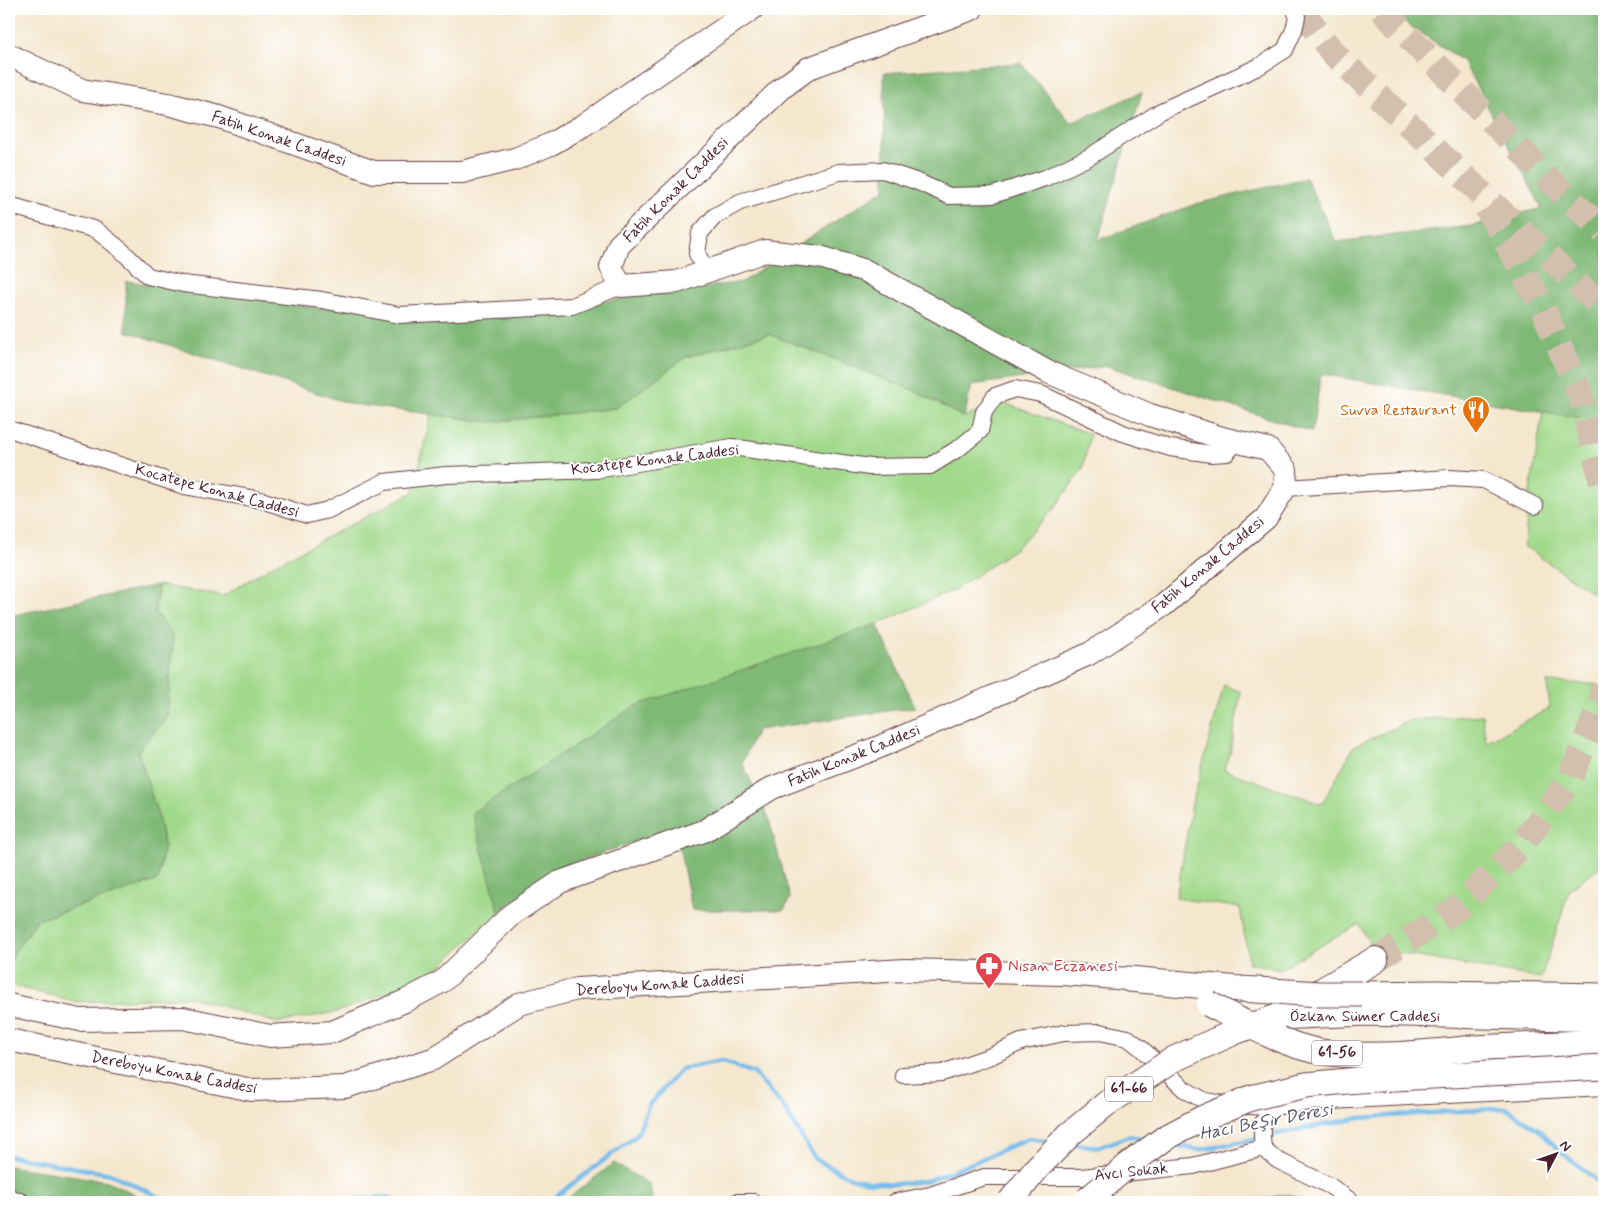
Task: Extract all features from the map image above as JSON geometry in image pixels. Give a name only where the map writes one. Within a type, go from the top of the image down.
[{"type":"highway","points":[[1277,1017],[1375,960]]},
{"type":"main road","name":"Fatih Konak Caddesi","points":[[9,55],[82,90],[168,104],[219,117],[374,172],[462,172],[515,159],[559,139],[584,125],[752,9]]},
{"type":"main road","name":"Fatih Konak Caddesi","points":[[621,286],[611,267],[619,246],[782,88],[809,68],[972,9]]},
{"type":"main road","points":[[621,286],[676,282],[765,251],[820,257],[866,271],[1048,372],[1150,415],[1236,442],[1268,449],[1286,470],[1285,488]]},
{"type":"main road","name":"Fatih Konak Caddesi","points":[[9,1006],[80,1020],[183,1018],[270,1036],[332,1032],[444,982],[512,914],[560,882],[704,831],[772,788],[877,748],[1089,654],[1164,605],[1266,518],[1285,488]]},
{"type":"main road","name":"Dereboyu Konak Caddesi","points":[[9,1040],[252,1090],[345,1087],[433,1058],[519,1004],[578,989],[905,970],[1063,974],[1128,979]]},
{"type":"main road","name":"61-56","points":[[1128,979],[1320,994],[1437,993],[1604,996]]},
{"type":"main road","name":"61-56","points":[[1128,979],[1209,1004],[1247,1024],[1291,1043],[1321,1052],[1403,1054],[1474,1048],[1604,1042]]},
{"type":"main road","name":"Özkan Sümer Caddesi","points":[[1010,1202],[1038,1167],[1070,1134],[1106,1104],[1174,1059],[1237,1031],[1277,1017],[1365,1013],[1604,1019]]},
{"type":"main road","points":[[1086,1201],[1131,1162],[1165,1138],[1203,1118],[1251,1098],[1306,1085],[1358,1080],[1604,1067]]},
{"type":"street","points":[[707,271],[697,254],[700,233],[715,216],[740,202],[839,172],[883,170],[918,182],[948,196],[993,195],[1045,178],[1089,157],[1160,112],[1258,67],[1285,50],[1297,17],[1294,9]]},
{"type":"street","points":[[9,205],[96,230],[121,250],[148,276],[183,284],[322,300],[399,315],[572,306],[621,286]]},
{"type":"street","name":"Kocatepe Konak Caddesi","points":[[9,429],[184,486],[261,500],[306,515],[328,510],[384,482],[446,475],[596,470],[732,447],[870,466],[930,466],[959,448],[980,431],[984,412],[994,396],[1015,389],[1041,394],[1124,433],[1170,448],[1212,454],[1227,453],[1236,442]]},
{"type":"street","points":[[1285,488],[1450,478],[1484,480],[1535,506]]},
{"type":"street","points":[[903,1075],[942,1073],[991,1056],[1021,1042],[1064,1032],[1100,1032],[1128,1038],[1184,1089],[1205,1101],[1230,1105],[1273,1107],[1310,1102],[1604,1087]]},
{"type":"street","points":[[1273,1107],[1261,1127],[1263,1148],[1277,1160],[1330,1186],[1352,1202]]},
{"type":"street","name":"Avcı Sokak","points":[[895,1202],[930,1195],[984,1177],[1081,1177],[1193,1166],[1263,1148]]},
{"type":"street","points":[[9,1197],[22,1202]]},
{"type":"street","points":[[736,1202],[754,1202]]},
{"type":"green space","points":[[1385,9],[1604,9],[1604,422],[1321,374],[1312,432],[1107,366],[972,385],[964,417],[913,390],[769,334],[686,357],[616,408],[492,422],[351,404],[126,331],[126,281],[318,308],[572,306],[742,282],[885,189],[884,73],[1021,63],[1071,123],[1142,92],[1098,240],[1196,204],[1306,178],[1336,242],[1471,226],[1542,208],[1463,61]]},
{"type":"green space","points":[[769,334],[913,390],[963,417],[1007,404],[1090,434],[1083,468],[1054,509],[1016,548],[956,589],[849,637],[499,912],[429,977],[337,1012],[277,1023],[191,997],[78,1002],[9,985],[9,960],[37,920],[158,880],[164,845],[158,816],[138,751],[167,717],[173,637],[155,612],[158,585],[223,596],[270,567],[413,492],[431,414],[492,422],[616,408],[686,357]]},
{"type":"green space","points":[[1543,411],[1604,422],[1604,601],[1524,546],[1530,491]]},
{"type":"green space","points":[[158,585],[155,612],[173,637],[167,717],[138,751],[158,816],[164,845],[158,880],[37,920],[9,960],[9,616]]},
{"type":"green space","points":[[877,624],[915,707],[757,730],[742,763],[768,816],[790,898],[784,910],[692,910],[675,827],[558,869],[499,912],[472,813],[635,706]]},
{"type":"green space","points":[[1547,682],[1593,684],[1604,689],[1604,864],[1570,888],[1541,978],[1373,949],[1359,924],[1280,969],[1249,963],[1240,908],[1176,898],[1192,804],[1224,685],[1241,692],[1230,754],[1224,770],[1322,804],[1354,746],[1411,720],[1482,715],[1486,742],[1550,708]]},
{"type":"green space","points":[[614,1163],[649,1184],[653,1202],[563,1202]]},
{"type":"green space","points":[[9,1166],[108,1181],[150,1202],[9,1202]]},
{"type":"green space","points":[[1289,1194],[1305,1202],[1244,1202]]},
{"type":"waterway","name":"Hacı Beşir Deresi","points":[[549,1202],[637,1135],[649,1105],[681,1069],[721,1061],[754,1073],[784,1108],[815,1159],[851,1178],[869,1182],[896,1184],[926,1181],[1029,1138],[1051,1141]]},
{"type":"waterway","name":"Hacı Beşir Deresi","points":[[1266,1136],[1360,1118],[1505,1108],[1538,1129],[1560,1151],[1604,1186]]},
{"type":"waterway","name":"Hacı Beşir Deresi","points":[[1074,1144],[1099,1147],[1130,1136],[1149,1140]]},
{"type":"waterway","name":"Hacı Beşir Deresi","points":[[1173,1145],[1199,1150],[1259,1138]]},
{"type":"waterway","name":"Hacı Beşir Deresi","points":[[9,1156],[111,1174],[170,1202]]},
{"type":"waterway","name":"Hacı Beşir Deresi","points":[[321,1202],[388,1197],[399,1202]]},
{"type":"tunnel","points":[[1301,9],[1332,52],[1604,309]]},
{"type":"tunnel","points":[[1381,9],[1569,199],[1604,231]]},
{"type":"tunnel","points":[[1487,208],[1540,302],[1580,394],[1604,489]]},
{"type":"tunnel","points":[[1375,960],[1454,911],[1519,848],[1569,781],[1602,701],[1604,684]]},
{"type":"place","name":"Suvva Restaurant","points":[[1476,434]]},
{"type":"place","name":"Nisan Eczanesi","points":[[989,990]]}]
